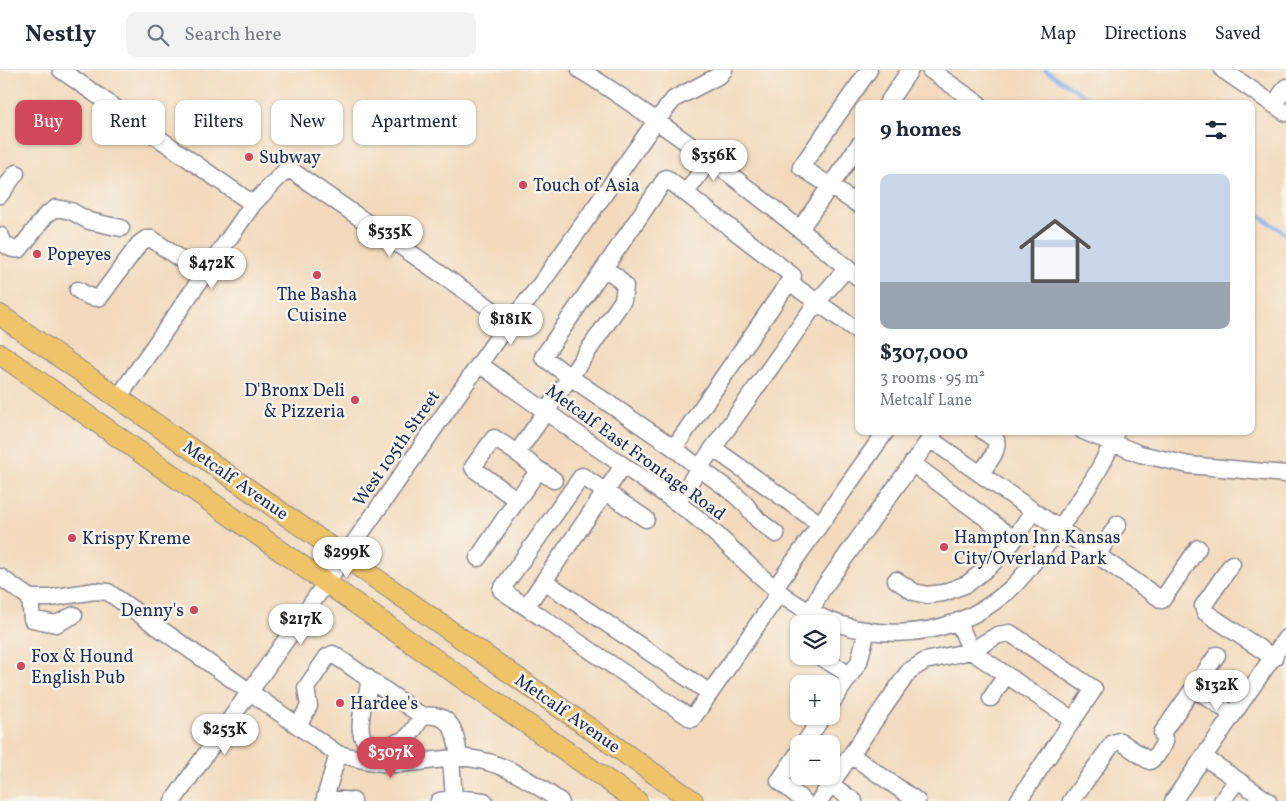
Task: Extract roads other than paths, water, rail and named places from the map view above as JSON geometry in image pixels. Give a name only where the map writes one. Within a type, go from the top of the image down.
[{"type":"main road","name":"Metcalf Avenue","points":[[0,315],[693,801]]},
{"type":"main road","name":"Metcalf Avenue","points":[[0,354],[637,801]]},
{"type":"street","points":[[61,70],[253,204]]},
{"type":"street","points":[[580,70],[710,159],[853,273],[817,302],[699,468],[677,503]]},
{"type":"street","name":"West 105th Street","points":[[174,801],[325,582],[479,364],[540,285],[656,121],[674,99],[720,75],[724,70]]},
{"type":"street","points":[[855,203],[800,167],[869,70]]},
{"type":"street","points":[[890,100],[910,70]]},
{"type":"street","points":[[930,70],[973,100]]},
{"type":"street","points":[[1223,70],[1280,109],[1286,87]]},
{"type":"street","points":[[800,229],[855,151]]},
{"type":"street","points":[[686,193],[710,159]]},
{"type":"street","points":[[118,398],[253,204],[288,168],[510,322]]},
{"type":"street","points":[[0,195],[16,173]]},
{"type":"street","points":[[674,448],[793,276],[666,178],[543,357],[674,448],[732,492],[758,520],[776,534]]},
{"type":"street","points":[[1,236],[5,244],[15,250],[20,249],[46,214],[56,208],[71,211],[88,222],[121,228]]},
{"type":"street","points":[[78,290],[92,298],[100,297],[139,244],[146,239],[152,239],[180,258]]},
{"type":"street","points":[[516,453],[623,300],[625,286],[617,277],[604,268]]},
{"type":"street","points":[[788,282],[855,329]]},
{"type":"street","name":"Metcalf East Frontage Road","points":[[479,364],[704,522],[758,575],[777,590],[810,612],[834,623],[867,630],[909,633],[936,628],[958,621],[986,607],[1008,590],[1026,572],[1090,484],[1114,438]]},
{"type":"street","points":[[646,519],[582,476],[501,590],[692,719],[820,524],[883,435]]},
{"type":"street","points":[[810,612],[821,591],[932,435],[980,474],[1162,600],[1198,548]]},
{"type":"street","points":[[980,474],[996,450],[996,440],[989,435]]},
{"type":"street","points":[[1101,435],[1114,438],[1140,454],[1189,465],[1286,474]]},
{"type":"street","points":[[517,500],[474,470],[473,467],[494,438],[554,480]]},
{"type":"street","points":[[713,448],[820,524]]},
{"type":"street","points":[[912,463],[1014,539]]},
{"type":"street","points":[[526,607],[623,466]]},
{"type":"street","points":[[478,558],[517,500],[540,470]]},
{"type":"street","points":[[896,580],[914,592],[927,595],[943,593],[968,584],[991,565],[1014,539],[1033,511]]},
{"type":"street","points":[[1097,555],[1118,524]]},
{"type":"street","points":[[1232,564],[1203,606],[1205,612],[1274,658]]},
{"type":"street","points":[[0,577],[30,598],[50,598],[95,591],[108,592],[338,754],[385,764],[468,758],[494,764],[514,772],[560,801]]},
{"type":"street","points":[[544,581],[710,693]]},
{"type":"street","points":[[30,598],[32,619],[56,624],[74,615]]},
{"type":"street","points":[[958,621],[971,651],[1073,720]]},
{"type":"street","points":[[840,690],[859,662],[867,630]]},
{"type":"street","points":[[840,770],[909,671],[924,661],[971,651],[998,635],[1010,633],[1094,689],[1018,801]]},
{"type":"street","points":[[1174,801],[1286,638]]},
{"type":"street","points":[[298,726],[309,706],[306,688],[327,657],[334,654],[422,716],[435,715],[451,726],[456,733],[455,759],[447,800],[484,801]]},
{"type":"street","points":[[1071,801],[1113,742],[1120,742],[1150,761],[1153,759],[1165,742],[1162,733],[1217,655]]},
{"type":"street","points":[[834,665],[850,675]]},
{"type":"street","points":[[990,698],[1006,675]]},
{"type":"street","points":[[367,677],[369,685],[360,730],[368,744],[377,747],[406,739],[422,716]]},
{"type":"street","points":[[1194,688],[1233,715]]},
{"type":"street","points":[[338,754],[325,800],[353,801]]},
{"type":"street","points":[[851,754],[898,794],[917,801]]},
{"type":"street","points":[[1204,757],[1268,801]]},
{"type":"street","points":[[790,766],[779,782],[804,801]]},
{"type":"street","points":[[1222,801],[1237,780]]},
{"type":"street","points":[[819,801],[829,785]]},
{"type":"street","points":[[831,785],[854,801]]},
{"type":"waterway","points":[[1045,70],[1091,100]]},
{"type":"waterway","points":[[1255,213],[1286,234]]},
{"type":"place","name":"Subway","points":[[249,157]]},
{"type":"place","name":"Touch of Asia","points":[[523,185]]},
{"type":"place","name":"Popeyes","points":[[37,254]]},
{"type":"place","name":"The Basha Cuisine","points":[[317,275]]},
{"type":"place","name":"D'Bronx Deli & Pizzeria","points":[[355,400]]},
{"type":"place","name":"Krispy Kreme","points":[[72,538]]},
{"type":"place","name":"Hampton Inn Kansas City/Overland Park","points":[[944,547]]},
{"type":"place","name":"Denny's","points":[[194,610]]},
{"type":"place","name":"Fox & Hound English Pub","points":[[21,666]]},
{"type":"place","name":"Hardee's","points":[[340,703]]}]
